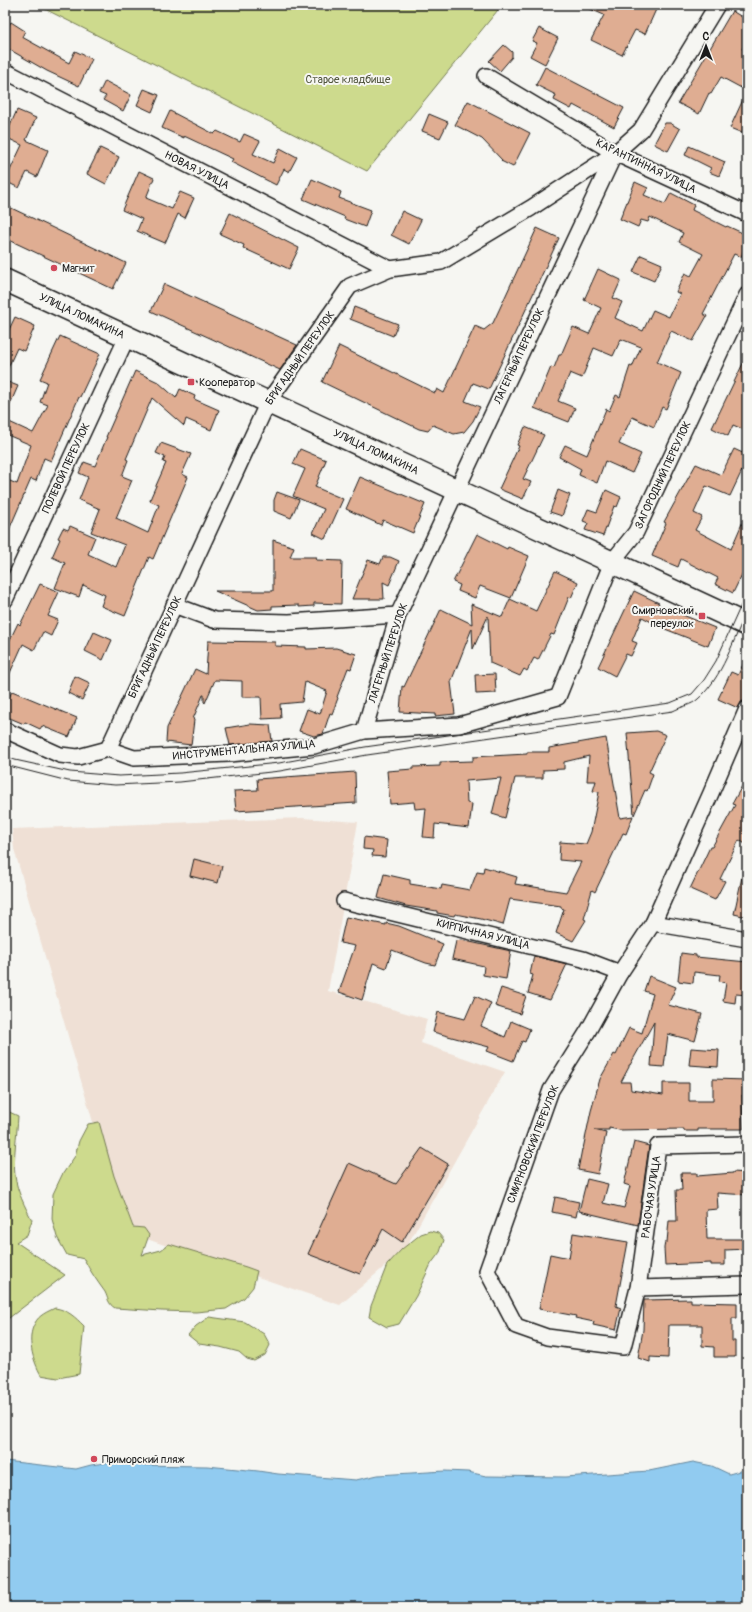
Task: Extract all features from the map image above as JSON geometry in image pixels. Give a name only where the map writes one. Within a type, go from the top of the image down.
[{"type":"main road","name":"УЛИЦА ЛОМАКИНА","points":[[6,284],[127,337],[747,625]]},
{"type":"street","name":"ЛАГЕРНЫЙ ПЕРЕУЛОК","points":[[364,731],[398,615],[615,153],[641,130],[716,5]]},
{"type":"street","name":"НОВАЯ УЛИЦА","points":[[5,71],[390,269]]},
{"type":"street","name":"КАРАНТИННАЯ УЛИЦА","points":[[486,76],[615,153],[747,214]]},
{"type":"street","name":"БРИГАДНЫЙ ПЕРЕУЛОК","points":[[108,749],[268,402],[350,286],[390,269],[441,262],[531,208],[615,153]]},
{"type":"street","name":"ЗАГОРОДНИЙ ПЕРЕУЛОК","points":[[558,697],[612,562],[636,532],[747,295]]},
{"type":"street","name":"ПОЛЕВОЙ ПЕРЕУЛОК","points":[[5,600],[127,337]]},
{"type":"street","points":[[174,605],[214,620],[289,622],[398,615]]},
{"type":"street","name":"ИНСТРУМЕНТАЛЬНАЯ УЛИЦА","points":[[108,749],[134,758],[229,754],[314,746],[364,731],[459,726],[558,697]]},
{"type":"street","name":"СМИРНОВСКИЙ ПЕРЕУЛОК","points":[[638,1288],[623,1347],[547,1337],[516,1326],[487,1271],[551,1090],[588,1031],[620,974],[653,923],[747,710]]},
{"type":"street","points":[[5,730],[60,754],[78,757],[108,749]]},
{"type":"street","name":"КИРПИЧНАЯ УЛИЦА","points":[[344,901],[583,959],[620,974]]},
{"type":"street","points":[[653,923],[747,938]]},
{"type":"street","name":"РАБОЧАЯ УЛИЦА","points":[[638,1288],[658,1146],[747,1144]]},
{"type":"street","points":[[638,1288],[747,1285]]},
{"type":"shaded area","points":[[302,818],[358,822],[328,991],[427,1019],[421,1043],[505,1072],[405,1249],[340,1305],[138,1236],[110,1181],[14,849],[12,829]]},
{"type":"green space","name":"Старое кладбище","points":[[37,5],[502,5],[367,171]]},
{"type":"green space","points":[[5,1110],[18,1116],[15,1176],[19,1193],[32,1220],[27,1235],[16,1242],[65,1275],[5,1321]]},
{"type":"green space","points":[[99,1122],[114,1176],[133,1227],[144,1228],[149,1235],[142,1255],[161,1250],[169,1244],[257,1271],[253,1287],[244,1298],[226,1309],[196,1312],[115,1308],[110,1303],[105,1292],[84,1259],[67,1255],[57,1237],[52,1219],[53,1194],[62,1175],[75,1156],[79,1141],[88,1124]]},
{"type":"green space","points":[[430,1231],[438,1233],[444,1240],[440,1252],[431,1264],[416,1296],[399,1324],[387,1327],[369,1317],[371,1306],[387,1265],[402,1249],[421,1234]]},
{"type":"green space","points":[[55,1308],[68,1312],[84,1326],[79,1374],[58,1378],[41,1375],[35,1363],[31,1342],[32,1329],[39,1318]]},
{"type":"green space","points":[[209,1317],[245,1322],[264,1334],[270,1345],[265,1355],[254,1361],[247,1359],[239,1352],[199,1344],[188,1335],[196,1326]]},
{"type":"water","points":[[5,1461],[76,1469],[112,1462],[131,1465],[207,1466],[278,1474],[356,1480],[378,1475],[445,1471],[468,1472],[486,1476],[565,1477],[649,1471],[693,1462],[712,1466],[729,1474],[747,1469],[747,1607],[5,1607]]},
{"type":"building","points":[[581,5],[658,5],[645,34],[635,30],[622,55],[591,40],[604,15]]},
{"type":"building","points":[[732,11],[747,20],[747,41],[742,49],[747,52],[747,91],[721,77],[711,94],[709,93],[699,114],[678,103]]},
{"type":"building","points":[[11,22],[25,31],[22,37],[69,63],[75,51],[92,59],[79,86],[47,71],[5,47],[5,31]]},
{"type":"building","points":[[539,28],[558,38],[545,64],[530,56],[537,43],[532,41]]},
{"type":"building","points":[[504,45],[512,52],[512,57],[500,71],[489,61]]},
{"type":"building","points":[[545,67],[624,108],[614,127],[573,105],[571,109],[554,100],[556,95],[536,85]]},
{"type":"building","points":[[105,81],[131,95],[123,111],[103,100],[106,96],[99,93]]},
{"type":"building","points":[[144,89],[159,95],[152,112],[137,105]]},
{"type":"building","points":[[747,91],[747,135],[730,128]]},
{"type":"building","points":[[468,101],[530,133],[513,167],[501,161],[502,160],[482,139],[455,125]]},
{"type":"building","points":[[17,110],[36,118],[26,140],[48,150],[37,177],[27,172],[19,188],[5,181],[22,145],[5,137]]},
{"type":"building","points":[[170,111],[214,134],[217,131],[240,142],[244,134],[260,141],[253,154],[273,163],[280,148],[297,157],[289,172],[284,169],[276,185],[231,162],[233,159],[184,136],[184,138],[162,128]]},
{"type":"building","points":[[429,114],[448,122],[440,138],[422,131]]},
{"type":"building","points":[[665,123],[670,123],[680,129],[668,151],[654,144]]},
{"type":"building","points":[[689,146],[725,162],[719,176],[709,172],[711,168],[685,155]]},
{"type":"building","points":[[100,148],[119,157],[106,184],[87,174]]},
{"type":"building","points":[[139,171],[154,178],[146,198],[172,209],[180,192],[194,198],[185,218],[178,214],[165,243],[137,231],[142,219],[122,210]]},
{"type":"building","points":[[312,179],[341,192],[339,198],[371,210],[365,227],[344,219],[345,217],[303,199]]},
{"type":"building","points":[[635,182],[648,188],[644,195],[665,204],[671,193],[694,205],[692,210],[726,227],[727,226],[747,235],[747,242],[741,257],[734,254],[703,314],[707,316],[693,341],[671,331],[657,362],[681,373],[666,409],[662,407],[654,427],[632,417],[619,444],[641,454],[632,473],[605,461],[597,483],[579,475],[581,469],[559,457],[565,445],[587,455],[606,409],[609,411],[616,395],[620,397],[630,366],[632,367],[641,347],[621,339],[613,356],[594,348],[582,378],[570,373],[558,401],[575,408],[569,422],[534,408],[551,367],[554,368],[573,327],[589,334],[601,308],[584,300],[598,269],[621,280],[613,298],[622,302],[615,318],[643,331],[653,310],[669,317],[680,294],[676,292],[685,273],[691,276],[703,254],[679,242],[683,233],[650,217],[648,222],[641,220],[638,227],[620,219]]},
{"type":"building","points":[[5,205],[126,263],[113,289],[5,238]]},
{"type":"building","points":[[402,211],[421,220],[409,244],[391,235]]},
{"type":"building","points":[[230,213],[299,248],[289,269],[243,248],[244,245],[220,234]]},
{"type":"building","points":[[537,228],[559,238],[489,389],[473,383],[465,401],[480,407],[473,421],[464,432],[454,434],[433,425],[428,431],[419,429],[322,382],[339,346],[435,393],[437,389],[444,393],[475,326],[484,330],[493,323]]},
{"type":"building","points":[[641,255],[662,264],[654,281],[633,272]]},
{"type":"building","points":[[164,284],[297,345],[280,370],[151,311]]},
{"type":"building","points":[[354,307],[398,324],[393,336],[350,319]]},
{"type":"building","points":[[15,317],[35,326],[24,351],[17,348],[5,374],[5,338]]},
{"type":"building","points":[[60,336],[100,354],[51,461],[44,458],[36,481],[31,479],[5,539],[5,479],[17,484],[31,445],[5,434],[5,420],[33,433],[48,405],[40,402],[47,382],[40,379]]},
{"type":"building","points":[[747,355],[747,431],[733,425],[728,436],[712,428]]},
{"type":"building","points":[[135,371],[158,382],[176,398],[180,389],[195,396],[194,399],[219,410],[211,430],[186,419],[184,426],[152,398],[126,459],[128,460],[122,476],[132,480],[116,518],[148,533],[159,505],[150,501],[151,497],[166,463],[163,462],[165,457],[156,453],[161,443],[191,454],[182,474],[188,477],[153,559],[149,557],[125,616],[101,606],[105,595],[83,585],[79,597],[55,588],[65,563],[52,557],[63,528],[68,530],[70,526],[95,537],[88,554],[116,567],[125,545],[91,532],[100,509],[79,500],[88,477],[79,473],[84,462],[95,466]]},
{"type":"building","points":[[5,381],[18,386],[5,416]]},
{"type":"building","points":[[525,427],[544,435],[523,479],[531,482],[523,499],[499,489],[519,446],[517,445]]},
{"type":"building","points":[[300,449],[326,460],[315,487],[343,499],[325,539],[313,533],[324,509],[293,496],[305,469],[293,464]]},
{"type":"building","points":[[734,449],[747,455],[747,460],[730,496],[706,486],[694,513],[702,517],[695,530],[731,549],[747,512],[747,564],[733,593],[715,584],[718,578],[681,559],[678,567],[652,556],[666,523],[664,522],[696,464],[721,475]]},
{"type":"building","points":[[360,477],[425,504],[413,533],[383,520],[381,525],[346,509]]},
{"type":"building","points":[[558,490],[570,495],[562,516],[550,512]]},
{"type":"building","points":[[606,490],[621,497],[617,507],[614,506],[603,536],[585,530],[588,523],[583,521],[588,509],[597,512]]},
{"type":"building","points":[[277,492],[299,500],[291,518],[274,511],[274,500]]},
{"type":"building","points":[[477,534],[507,549],[508,547],[529,556],[511,598],[480,586],[475,598],[458,591],[460,585],[453,582]]},
{"type":"building","points":[[273,540],[294,547],[290,557],[317,557],[316,560],[342,561],[341,604],[314,603],[314,606],[299,607],[299,605],[272,606],[272,609],[258,610],[215,591],[273,591]]},
{"type":"building","points":[[383,557],[390,557],[399,561],[389,585],[383,582],[384,599],[352,599],[368,560],[380,564]]},
{"type":"building","points":[[555,571],[578,582],[571,598],[569,597],[554,635],[551,634],[538,660],[534,658],[527,671],[524,669],[520,676],[490,663],[488,616],[473,649],[472,628],[451,682],[455,714],[435,716],[435,714],[400,712],[402,686],[404,687],[441,609],[472,624],[471,604],[502,617],[510,599],[536,611]]},
{"type":"building","points":[[40,584],[59,592],[48,616],[58,620],[51,636],[43,632],[34,650],[23,644],[5,684],[5,650],[18,623],[20,625]]},
{"type":"building","points":[[634,591],[659,603],[658,605],[715,628],[708,646],[665,629],[642,617],[632,641],[637,643],[631,656],[626,654],[615,676],[598,667]]},
{"type":"building","points":[[94,632],[112,640],[103,660],[85,651]]},
{"type":"building","points":[[208,641],[275,642],[275,646],[306,647],[306,649],[336,648],[356,654],[351,669],[348,668],[332,714],[330,713],[323,734],[314,736],[299,731],[307,709],[320,714],[327,691],[305,682],[302,702],[280,704],[281,718],[262,719],[261,697],[242,697],[242,681],[215,680],[205,703],[203,695],[193,719],[191,745],[166,742],[167,728],[195,669],[206,674]]},
{"type":"building","points":[[747,656],[747,699],[741,702],[738,708],[718,699],[731,672],[738,675]]},
{"type":"building","points":[[495,674],[496,693],[476,694],[475,675]]},
{"type":"building","points":[[75,676],[90,683],[82,700],[68,693]]},
{"type":"building","points":[[12,691],[77,718],[69,737],[42,726],[40,729],[25,722],[24,724],[5,716],[5,707]]},
{"type":"building","points":[[250,724],[270,725],[272,741],[230,745],[226,728]]},
{"type":"building","points":[[656,731],[666,735],[649,772],[653,774],[647,791],[645,790],[634,815],[627,733]]},
{"type":"building","points":[[606,738],[620,818],[633,816],[626,834],[623,833],[595,892],[592,890],[584,919],[586,920],[573,941],[556,933],[564,909],[561,908],[561,906],[510,899],[503,925],[455,914],[454,916],[437,913],[437,911],[406,906],[378,898],[384,874],[410,880],[410,884],[441,889],[442,885],[470,890],[477,872],[483,873],[484,867],[517,877],[515,884],[566,892],[581,862],[559,860],[560,842],[586,844],[591,832],[599,792],[593,791],[596,781],[587,781],[589,756],[564,762],[564,769],[543,770],[543,778],[515,778],[505,818],[492,814],[501,778],[466,781],[467,803],[472,804],[469,828],[435,824],[434,838],[423,837],[426,808],[415,809],[414,802],[390,804],[387,771],[413,769],[413,767],[440,766],[440,762],[473,761],[473,757],[527,754],[527,752],[549,752],[549,748]]},
{"type":"building","points":[[355,772],[356,803],[236,811],[234,791],[258,790],[257,779]]},
{"type":"building","points":[[747,777],[747,845],[739,840],[720,879],[725,881],[715,900],[690,889],[710,847],[712,847],[735,805],[732,804]]},
{"type":"building","points":[[364,837],[387,840],[385,857],[372,856],[373,850],[363,849]]},
{"type":"building","points":[[194,859],[222,866],[218,883],[190,876]]},
{"type":"building","points":[[742,877],[747,877],[747,917],[734,914]]},
{"type":"building","points":[[346,917],[399,926],[443,944],[435,965],[392,950],[386,968],[373,963],[362,1000],[339,992],[355,946],[340,943]]},
{"type":"building","points":[[461,940],[511,951],[506,979],[483,975],[484,966],[452,959],[456,941]]},
{"type":"building","points":[[681,953],[696,955],[696,957],[747,962],[747,995],[736,994],[735,1003],[723,1001],[726,983],[719,981],[720,975],[694,972],[693,983],[678,981]]},
{"type":"building","points":[[534,956],[567,964],[550,1000],[528,993],[533,975],[530,974]]},
{"type":"building","points":[[649,976],[676,987],[668,1005],[702,1014],[695,1041],[668,1034],[664,1067],[651,1066],[654,1022],[621,1082],[630,1082],[631,1090],[663,1095],[663,1083],[689,1083],[689,1101],[713,1101],[713,1079],[747,1080],[747,1095],[742,1095],[743,1129],[698,1129],[698,1131],[684,1131],[684,1129],[619,1130],[609,1128],[609,1130],[594,1130],[606,1133],[598,1174],[578,1170],[591,1111],[600,1079],[614,1054],[616,1055],[629,1028],[642,1033],[653,994],[644,991]]},
{"type":"building","points":[[501,988],[526,996],[520,1014],[495,1006]]},
{"type":"building","points":[[475,996],[491,1003],[481,1026],[505,1037],[511,1021],[530,1029],[525,1042],[522,1041],[513,1061],[487,1051],[489,1047],[433,1032],[438,1012],[465,1019]]},
{"type":"building","points":[[691,1048],[719,1050],[718,1067],[689,1065]]},
{"type":"building","points":[[634,1142],[649,1146],[638,1225],[579,1211],[587,1179],[608,1184],[603,1203],[624,1208],[630,1186],[624,1184]]},
{"type":"building","points":[[422,1148],[448,1164],[402,1242],[383,1229],[360,1274],[308,1254],[349,1163],[396,1184]]},
{"type":"building","points":[[733,1172],[747,1173],[747,1195],[717,1193],[718,1209],[706,1210],[707,1239],[747,1239],[747,1249],[725,1250],[725,1265],[711,1265],[711,1263],[665,1265],[664,1248],[665,1242],[667,1242],[669,1221],[677,1221],[676,1190],[682,1190],[681,1173],[697,1173],[697,1176]]},
{"type":"building","points":[[555,1197],[579,1202],[576,1217],[552,1212]]},
{"type":"building","points":[[573,1233],[628,1242],[616,1306],[621,1308],[616,1330],[593,1325],[594,1322],[575,1318],[576,1316],[539,1309],[550,1254],[569,1258]]},
{"type":"building","points":[[691,1299],[691,1302],[737,1303],[737,1318],[732,1318],[732,1341],[735,1341],[735,1357],[714,1357],[714,1347],[702,1346],[702,1325],[669,1325],[668,1358],[650,1357],[650,1362],[638,1358],[643,1330],[644,1300]]},
{"type":"tram line","points":[[5,756],[15,760],[70,772],[119,776],[180,773],[279,763],[365,747],[670,703],[692,694],[704,680],[716,661],[747,592]]},
{"type":"tram line","points":[[5,765],[68,781],[115,785],[180,782],[280,771],[367,755],[673,711],[695,701],[707,690],[727,658],[747,611]]},
{"type":"place","name":"Магнит","points":[[54,268]]},
{"type":"place","name":"Кооператор","points":[[191,382]]},
{"type":"place","name":"Смирновский переулок","points":[[702,616]]},
{"type":"place","name":"Приморский пляж","points":[[94,1459]]}]
